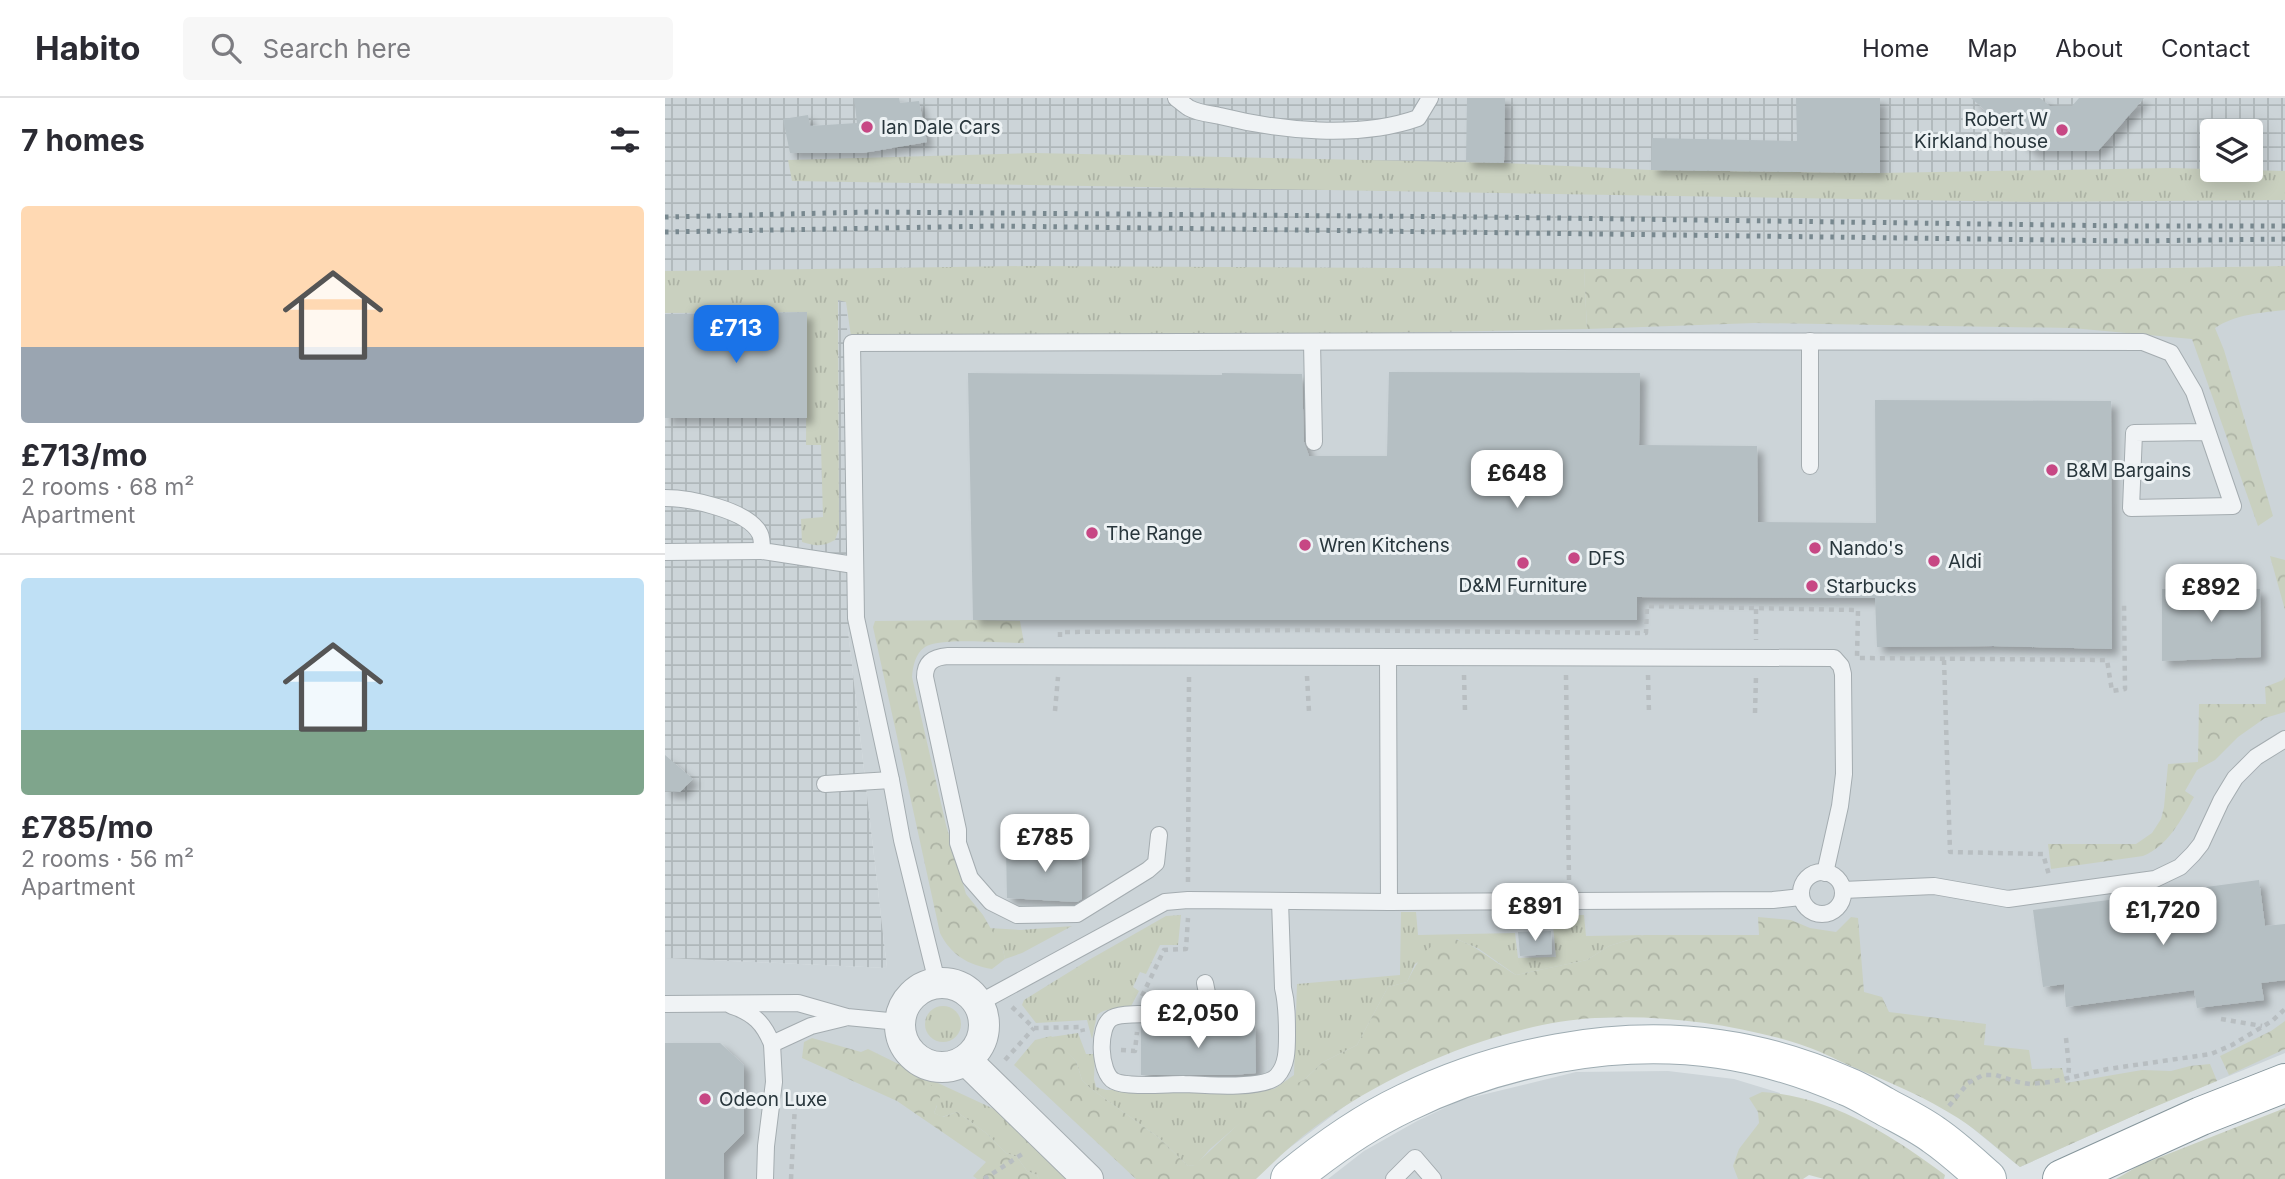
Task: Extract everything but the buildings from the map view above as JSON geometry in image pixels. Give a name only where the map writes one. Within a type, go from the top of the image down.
[{"type":"main road","points":[[1290,1179],[1346,1136],[1404,1103],[1465,1078],[1549,1055],[1655,1044],[1720,1049],[1773,1061],[1849,1087],[1934,1134],[1987,1179]]},
{"type":"main road","points":[[2062,1179],[2201,1116],[2285,1083]]},
{"type":"street","points":[[937,982],[956,985],[989,998],[984,1015],[982,1041],[975,1052],[953,1066],[940,1068],[926,1065],[906,1048],[899,1022],[903,1007],[911,995],[937,982]]},
{"type":"street","points":[[966,1060],[1088,1179]]},
{"type":"lane","points":[[1176,98],[1190,109],[1258,126],[1288,130],[1359,129],[1402,124],[1418,118],[1430,98]]},
{"type":"lane","points":[[1312,341],[1314,442]]},
{"type":"lane","points":[[1810,466],[1811,341]]},
{"type":"lane","points":[[937,982],[902,840],[856,618],[852,343],[2143,342],[2171,353],[2194,392],[2233,506],[2131,508],[2134,433],[2207,432]]},
{"type":"lane","points":[[665,498],[702,502],[747,520],[760,534],[762,551]]},
{"type":"lane","points":[[665,552],[762,551],[854,565]]},
{"type":"lane","points":[[1159,835],[1156,863],[1077,914],[1017,915],[991,902],[970,878],[958,843],[958,831],[925,668],[939,657],[948,656],[1834,658],[1841,666],[1843,674],[1844,774],[1840,806],[1825,873]]},
{"type":"lane","points":[[1388,658],[1389,902]]},
{"type":"lane","points":[[1843,890],[1934,886],[2008,899],[2155,880],[2180,867],[2201,844],[2235,778],[2256,757],[2285,739]]},
{"type":"lane","points":[[825,785],[891,780]]},
{"type":"lane","points":[[1820,872],[1825,873],[1837,879],[1843,890],[1840,904],[1829,914],[1822,915],[1808,910],[1801,897],[1802,886],[1809,877],[1820,872]]},
{"type":"lane","points":[[989,998],[1165,902],[1188,908],[1280,901],[1773,900],[1801,897]]},
{"type":"lane","points":[[1205,983],[1210,1008],[1207,1014],[1123,1015],[1107,1021],[1103,1027],[1103,1065],[1109,1077],[1116,1082],[1128,1083],[1200,1084],[1263,1083],[1275,1078],[1284,1066],[1287,1050],[1280,901]]},
{"type":"lane","points":[[665,1004],[798,1003],[847,1017],[899,1022]]},
{"type":"lane","points":[[727,1004],[744,1010],[764,1026],[772,1044],[773,1082],[765,1179]]},
{"type":"lane","points":[[772,1044],[811,1026],[847,1017]]},
{"type":"lane","points":[[1394,1179],[1415,1158],[1433,1179]]},
{"type":"path","points":[[1566,632],[1569,900]]},
{"type":"path","points":[[1188,657],[1188,908]]},
{"type":"path","points":[[1944,660],[1950,852],[2043,854],[2055,892]]},
{"type":"path","points":[[989,998],[1034,1028],[1081,1027],[1086,1038]]},
{"type":"path","points":[[1954,1098],[1974,1078],[1983,1075],[1990,1074],[2031,1084],[2108,1069],[2211,1054],[2272,1021],[2285,1009]]},
{"type":"path","points":[[2221,1019],[2263,1026]]},
{"type":"path","points":[[987,1082],[1034,1028]]},
{"type":"path","points":[[2066,1038],[2069,1067],[2067,1078]]},
{"type":"path","points":[[984,1179],[1046,1140]]},
{"type":"shaded area","points":[[665,98],[2285,98],[2285,266],[2106,269],[1584,269],[847,302],[848,631],[887,968],[665,958]]},
{"type":"shaded area","points":[[2285,266],[2285,1053],[2146,1110],[2020,1167],[1932,1095],[1830,1048],[1696,1015],[1556,1019],[1466,1044],[1385,1076],[1248,1179],[665,1179],[665,958],[887,968],[848,631],[846,302],[1584,269],[2106,269]]},
{"type":"shaded area","points":[[1668,1071],[1734,1079],[1780,1093],[1760,1179],[1328,1179],[1364,1151],[1461,1100],[1576,1072]]},
{"type":"green space","points":[[1034,153],[1504,163],[1651,170],[1880,173],[2171,168],[2200,169],[2200,182],[2263,182],[2263,170],[2285,171],[2285,200],[2030,202],[792,181],[788,160]]},
{"type":"green space","points":[[1027,266],[1584,269],[1587,329],[852,343],[846,302],[838,300],[839,529],[835,540],[819,545],[802,542],[801,519],[823,517],[821,445],[806,445],[807,312],[665,313],[665,271]]},
{"type":"green space","points":[[2285,266],[2285,310],[2240,317],[2215,328],[2224,350],[2273,516],[2258,526],[2192,339],[2072,328],[1755,323],[1587,329],[1584,269],[2106,269]]},
{"type":"green space","points":[[2270,556],[2285,560],[2285,610]]},
{"type":"green space","points":[[875,621],[1020,621],[1024,643],[957,641],[932,644],[919,653],[912,677],[946,825],[966,894],[983,915],[1003,950],[1005,959],[992,969],[961,958],[949,947],[940,933],[873,627]]},
{"type":"green space","points":[[2285,677],[2285,712],[2265,718],[2238,737],[2215,760],[2197,770],[2185,791],[2194,797],[2173,831],[2160,846],[2143,856],[2051,869],[2048,844],[2136,844],[2152,833],[2161,819],[2164,807],[2168,764],[2198,762],[2199,704],[2266,704],[2265,687]]},
{"type":"green space","points":[[1401,912],[1416,912],[1418,935],[1515,933],[1518,958],[1556,957],[1552,915],[1584,915],[1586,936],[1644,935],[1609,946],[1587,960],[1516,975],[1479,949],[1457,939],[1415,964],[1407,982],[1388,987],[1357,1045],[1323,1062],[1304,1080],[1239,1124],[1196,1165],[1188,1166],[1158,1137],[1090,1088],[1082,1080],[1076,1061],[1051,1037],[1078,1033],[1086,1054],[1095,1054],[1096,1087],[1106,1090],[1274,1089],[1294,1075],[1297,984],[1400,975]]},
{"type":"green space","points":[[1181,915],[1178,945],[1160,945],[1146,974],[1140,972],[1133,987],[1139,991],[1129,1010],[1108,1010],[1097,1015],[1092,1039],[1087,1020],[1036,1023],[1022,1005],[1024,1000],[1087,961],[1166,916]]},
{"type":"green space","points":[[1758,917],[1791,920],[1810,928],[1836,932],[1851,917],[1858,918],[1864,992],[1882,997],[1889,1012],[1986,1024],[1984,1045],[2029,1050],[2032,1069],[2062,1068],[2066,1083],[2142,1070],[2171,1071],[2210,1064],[2217,1081],[2020,1167],[1974,1129],[1945,1110],[1907,1090],[1806,1046],[1750,1031],[1698,1022],[1595,1018],[1523,1029],[1486,1040],[1412,1069],[1345,1106],[1316,1126],[1256,1179],[1136,1179],[1014,1065],[1035,1040],[1051,1036],[1076,1061],[1082,1080],[1090,1088],[1158,1137],[1188,1166],[1195,1165],[1266,1098],[1304,1080],[1323,1062],[1357,1045],[1388,987],[1407,982],[1420,959],[1432,946],[1444,940],[1469,944],[1516,975],[1587,960],[1609,946],[1644,935],[1759,935]]},
{"type":"green space","points":[[1072,926],[1022,953],[1005,959],[1003,950],[989,928],[1021,930]]},
{"type":"green space","points":[[943,1006],[956,1011],[961,1024],[956,1037],[943,1042],[930,1037],[925,1024],[930,1011]]},
{"type":"green space","points":[[2285,1021],[2285,1049],[2229,1075],[2220,1056],[2271,1031]]},
{"type":"green space","points":[[812,1038],[861,1052],[868,1049],[925,1077],[940,1097],[934,1113],[943,1117],[957,1112],[986,1133],[1006,1153],[1017,1157],[1027,1171],[1037,1175],[1039,1179],[977,1179],[973,1176],[986,1162],[897,1101],[802,1058],[804,1042]]},
{"type":"green space","points":[[925,1077],[994,1109],[1067,1179],[1039,1179],[1037,1175],[1027,1171],[1017,1157],[1006,1153],[986,1133],[957,1112],[942,1117],[934,1113],[937,1106]]},
{"type":"green space","points":[[1762,1092],[1787,1095],[1836,1109],[1882,1132],[1945,1175],[1944,1179],[1824,1179],[1809,1175],[1803,1179],[1738,1179],[1733,1166],[1739,1149],[1759,1123],[1758,1112],[1749,1098]]},
{"type":"green space","points":[[2285,1108],[2285,1179],[2116,1179],[2140,1165]]},
{"type":"railway","points":[[665,217],[871,212],[2285,226]]},
{"type":"railway","points":[[665,232],[996,226],[2131,241],[2285,239]]},
{"type":"place","name":"Ian Dale Cars","points":[[867,127]]},
{"type":"place","name":"Robert W Kirkland house","points":[[2062,130]]},
{"type":"place","name":"B&M Bargains","points":[[2052,470]]},
{"type":"place","name":"The Range","points":[[1092,533]]},
{"type":"place","name":"Wren Kitchens","points":[[1305,545]]},
{"type":"place","name":"Nando's","points":[[1815,548]]},
{"type":"place","name":"DFS","points":[[1574,558]]},
{"type":"place","name":"Aldi","points":[[1934,561]]},
{"type":"place","name":"D&M Furniture","points":[[1523,563]]},
{"type":"place","name":"Starbucks","points":[[1812,586]]},
{"type":"place","name":"Odeon Luxe","points":[[705,1099]]}]
